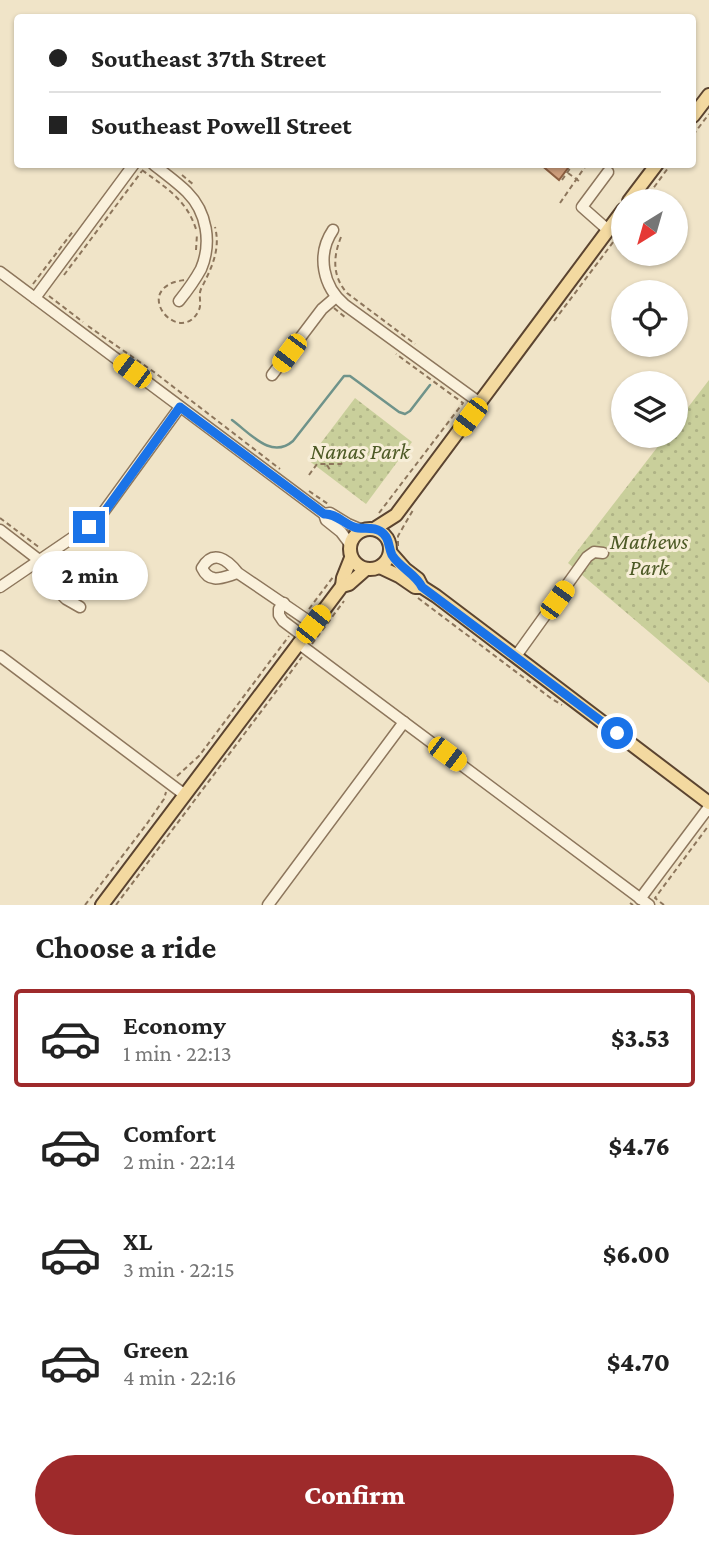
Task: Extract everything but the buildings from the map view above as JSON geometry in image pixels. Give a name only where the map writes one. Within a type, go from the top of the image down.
[{"type":"main road","points":[[696,112],[709,95]]},
{"type":"main road","points":[[638,189],[654,168]]},
{"type":"main road","points":[[396,514],[370,525],[352,538],[349,551],[351,558],[360,567],[371,570],[380,567],[388,558],[396,514],[611,226]]},
{"type":"main road","points":[[370,525],[380,531],[405,569],[418,579],[422,587],[709,805]]},
{"type":"main road","points":[[102,905],[185,795],[308,620],[343,578],[351,558]]},
{"type":"main road","points":[[380,567],[415,587],[422,587]]},
{"type":"main road","points":[[337,582],[349,584],[366,569]]},
{"type":"street","points":[[35,298],[136,168]]},
{"type":"street","points":[[158,168],[194,199],[207,232],[202,265],[197,277],[179,301]]},
{"type":"street","points":[[608,172],[582,207],[608,230]]},
{"type":"street","points":[[333,230],[325,246],[323,264],[332,299],[345,305],[480,402]]},
{"type":"street","points":[[0,272],[180,407],[330,513],[348,524],[370,525]]},
{"type":"street","points":[[272,375],[332,299]]},
{"type":"street","points":[[0,587],[41,555],[89,527],[103,514],[180,407]]},
{"type":"street","points":[[328,511],[326,520],[341,532],[350,544]]},
{"type":"street","points":[[0,530],[41,555],[52,585],[66,599],[80,607]]},
{"type":"street","points":[[516,656],[587,557],[594,552],[603,552]]},
{"type":"street","points":[[238,573],[308,620]]},
{"type":"street","points":[[284,603],[279,609],[279,615],[298,636],[404,722],[638,903],[709,805]]},
{"type":"street","points":[[0,656],[185,795]]},
{"type":"street","points":[[268,905],[404,722]]},
{"type":"path","points":[[696,131],[709,114]]},
{"type":"path","points":[[138,168],[185,204],[197,231],[196,256]]},
{"type":"path","points":[[562,180],[570,168]]},
{"type":"path","points":[[560,203],[585,168]]},
{"type":"path","points":[[652,189],[668,168]]},
{"type":"path","points":[[178,172],[196,188]]},
{"type":"path","points":[[568,172],[578,180]]},
{"type":"path","points":[[185,279],[167,285],[160,296],[159,304],[164,316],[183,323],[193,318],[199,309],[199,292],[209,276],[216,255],[215,226]]},
{"type":"path","points":[[333,230],[341,237],[334,259],[336,275],[342,288],[415,344]]},
{"type":"path","points":[[48,295],[154,372],[282,471]]},
{"type":"path","points":[[332,299],[336,311],[354,323]]},
{"type":"path","points":[[370,525],[463,403],[394,352]]},
{"type":"path","points":[[309,475],[317,464],[344,463],[350,457]]},
{"type":"path","points":[[326,464],[330,470]]},
{"type":"path","points":[[306,489],[328,511]]},
{"type":"path","points":[[0,518],[41,555]]},
{"type":"path","points":[[308,620],[337,582]]},
{"type":"path","points":[[85,905],[146,825],[175,778],[199,756],[298,636]]},
{"type":"path","points":[[664,905],[655,898],[709,825]]},
{"type":"green space","name":"Mathews Park","points":[[709,380],[709,683],[568,563],[657,448],[688,448],[688,407]]},
{"type":"green space","name":"Nanas Park","points":[[355,398],[412,442],[366,504],[308,460]]},
{"type":"waterway","points":[[232,420],[261,442],[277,448],[293,441],[344,376],[350,376],[405,414],[430,385]]},
{"type":"route","points":[[89,527],[103,514],[180,407],[324,514],[330,513],[362,530],[368,528],[380,531],[389,541],[390,552],[418,579],[422,587],[617,733]]}]
